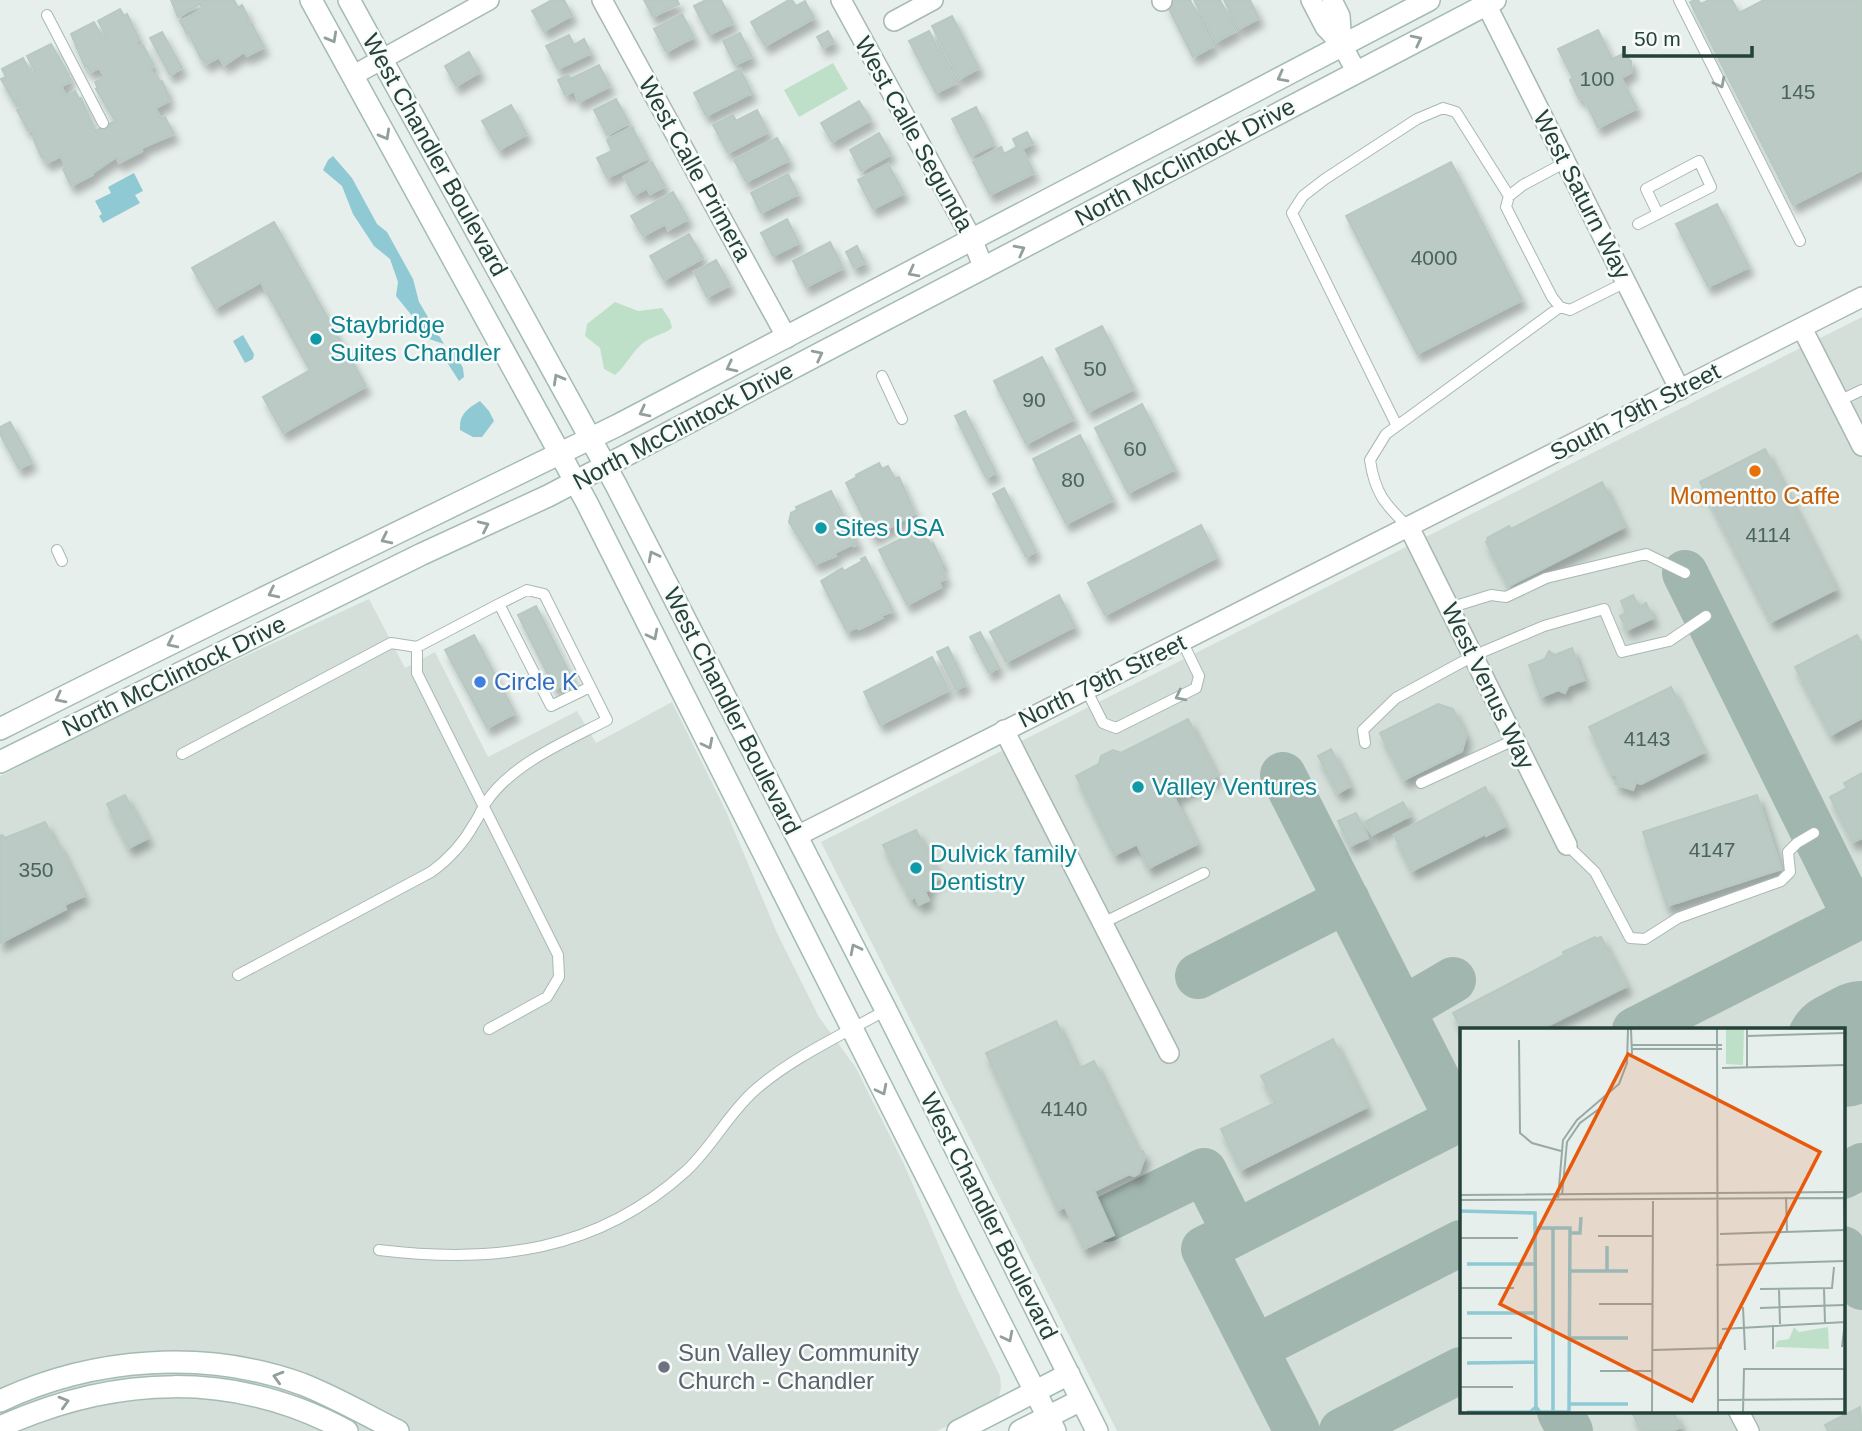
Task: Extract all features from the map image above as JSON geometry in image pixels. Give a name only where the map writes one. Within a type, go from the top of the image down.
[{"type":"main road","name":"West Chandler Boulevard","points":[[311,0],[575,481],[1051,1424]]},
{"type":"main road","name":"West Chandler Boulevard","points":[[349,0],[606,466],[886,1010],[1097,1431]]},
{"type":"main road","name":"North McClintock Drive","points":[[0,729],[591,439],[1429,0]]},
{"type":"main road","name":"North McClintock Drive","points":[[0,762],[606,466],[1489,1]]},
{"type":"main road","points":[[121,668],[135,694]]},
{"type":"main road","points":[[0,1401],[60,1378],[123,1366],[170,1362],[247,1369],[304,1385],[398,1431]]},
{"type":"main road","points":[[958,1431],[1069,1374]]},
{"type":"main road","points":[[0,1427],[57,1403],[80,1397],[121,1389],[170,1387],[232,1391],[261,1396],[340,1427]]},
{"type":"main road","points":[[1020,1431],[1051,1424],[1081,1400]]},
{"type":"street","points":[[352,76],[489,0]]},
{"type":"street","name":"West Calle Primera","points":[[602,0],[788,338]]},
{"type":"street","name":"West Calle Segunda","points":[[841,0],[973,241],[984,269]]},
{"type":"street","points":[[894,21],[933,0]]},
{"type":"street","points":[[1311,0],[1325,27],[1342,45],[1356,71]]},
{"type":"street","points":[[1332,0],[1340,16],[1342,45]]},
{"type":"street","name":"West Saturn Way","points":[[1489,1],[1680,390]]},
{"type":"street","name":"South 79th Street","points":[[1409,527],[1862,297]]},
{"type":"street","points":[[1802,328],[1862,446]]},
{"type":"street","name":"West Venus Way","points":[[1409,527],[1567,845]]},
{"type":"street","name":"North 79th Street","points":[[797,836],[1409,527]]},
{"type":"street","points":[[1004,730],[1169,1053]]},
{"type":"street","points":[[1740,1414],[1749,1431]]},
{"type":"lane","points":[[1679,0],[1800,241]]},
{"type":"lane","points":[[47,15],[103,123]]},
{"type":"lane","points":[[1397,426],[1292,213],[1303,196],[1325,180],[1417,119],[1443,107],[1456,112],[1509,196]]},
{"type":"lane","points":[[1638,224],[1658,214],[1712,187],[1699,161],[1646,189],[1658,214]]},
{"type":"lane","points":[[1566,162],[1509,196],[1506,207],[1560,307],[1570,310],[1626,282]]},
{"type":"lane","points":[[1409,527],[1388,507],[1374,484],[1370,460],[1386,434],[1560,307]]},
{"type":"lane","points":[[882,376],[902,419]]},
{"type":"lane","points":[[1839,401],[1862,390]]},
{"type":"lane","points":[[57,550],[62,561]]},
{"type":"lane","points":[[1449,608],[1491,595],[1506,597],[1546,578],[1646,555],[1685,573]]},
{"type":"lane","points":[[182,754],[391,642],[416,647],[527,590],[544,594],[607,720],[534,758],[507,780],[487,800],[460,845],[431,872],[238,975]]},
{"type":"lane","points":[[499,604],[551,706],[590,687]]},
{"type":"lane","points":[[1364,743],[1363,730],[1396,698],[1473,656],[1544,626],[1604,609],[1622,652],[1669,641],[1706,616]]},
{"type":"lane","points":[[1086,689],[1103,723],[1116,728],[1196,688],[1199,676],[1182,641]]},
{"type":"lane","points":[[416,647],[417,673],[558,955],[559,977],[547,997],[489,1029]]},
{"type":"lane","points":[[1421,783],[1514,740]]},
{"type":"lane","points":[[1567,845],[1595,872],[1630,938],[1645,939],[1678,918],[1781,881],[1790,872],[1787,852],[1814,833]]},
{"type":"lane","points":[[1102,923],[1204,873]]},
{"type":"lane","points":[[379,1250],[435,1254],[522,1252],[570,1240],[617,1219],[643,1203],[700,1157],[738,1106],[755,1089],[807,1054],[886,1010]]},
{"type":"lane","points":[[340,1427],[342,1402]]},
{"type":"shaded area","points":[[1862,317],[1862,1431],[1117,1431],[821,842]]},
{"type":"shaded area","points":[[369,599],[405,668],[435,652],[488,757],[577,711],[596,743],[672,702],[726,811],[777,933],[819,1017],[856,1068],[903,1162],[958,1290],[1000,1376],[1001,1387],[995,1402],[937,1431],[0,1431],[0,776],[137,706]]},
{"type":"green space","points":[[833,63],[848,89],[799,117],[784,90]]},
{"type":"green space","points":[[615,302],[638,311],[662,308],[672,328],[642,344],[615,375],[604,369],[600,348],[585,336],[587,324]]},
{"type":"water","points":[[333,156],[352,178],[377,224],[387,232],[413,279],[419,302],[444,344],[423,337],[413,317],[396,296],[398,282],[390,259],[374,246],[353,214],[342,186],[323,170]]},
{"type":"water","points":[[134,173],[143,191],[135,195],[140,203],[103,223],[99,216],[102,214],[95,201],[111,193],[108,187]]},
{"type":"water","points":[[243,335],[254,354],[253,359],[245,363],[233,341]]},
{"type":"water","points":[[455,348],[460,351],[458,359],[463,368],[464,377],[459,381],[443,356]]},
{"type":"water","points":[[480,401],[494,421],[482,437],[473,437],[460,430],[461,420],[468,409]]},
{"type":"building","points":[[171,0],[234,0],[238,8],[242,5],[249,25],[252,24],[264,47],[247,56],[244,52],[224,65],[219,57],[206,64],[180,21],[203,10],[200,4],[178,17]]},
{"type":"building","points":[[552,0],[564,0],[572,15],[544,31],[532,11]]},
{"type":"building","points":[[644,0],[677,0],[679,4],[653,17]]},
{"type":"building","points":[[706,0],[721,0],[733,23],[709,35],[694,6]]},
{"type":"building","points":[[789,0],[796,6],[805,1],[814,18],[765,46],[751,22]]},
{"type":"building","points":[[1172,0],[1190,0],[1213,46],[1193,57],[1166,3]]},
{"type":"building","points":[[1194,0],[1220,0],[1236,31],[1216,42]]},
{"type":"building","points":[[1224,0],[1250,0],[1259,18],[1239,29]]},
{"type":"building","points":[[1695,0],[1701,4],[1709,0],[1732,0],[1739,13],[1764,0],[1862,0],[1862,170],[1793,205],[1690,2]]},
{"type":"building","points":[[120,9],[124,16],[127,14],[139,39],[135,41],[139,47],[143,45],[154,66],[150,69],[160,82],[162,81],[168,94],[166,95],[169,101],[155,108],[161,119],[165,117],[174,134],[141,148],[142,151],[119,163],[116,157],[92,175],[71,186],[63,169],[66,167],[61,156],[47,163],[44,157],[42,158],[32,129],[28,131],[17,110],[21,108],[17,101],[14,102],[1,79],[6,77],[2,69],[23,58],[31,73],[35,71],[27,56],[51,44],[69,75],[67,76],[70,82],[61,86],[66,96],[75,91],[79,99],[81,98],[95,131],[115,121],[96,89],[95,82],[105,77],[99,68],[90,72],[87,66],[85,67],[71,34],[94,22],[102,37],[106,35],[98,21]]},
{"type":"building","points":[[682,14],[694,37],[666,52],[654,29]]},
{"type":"building","points":[[952,16],[979,68],[959,79],[932,26]]},
{"type":"building","points":[[1598,30],[1612,59],[1623,54],[1631,61],[1632,72],[1621,78],[1637,108],[1598,128],[1583,97],[1579,99],[1570,80],[1573,78],[1558,49]]},
{"type":"building","points":[[828,31],[834,42],[823,48],[817,37]]},
{"type":"building","points":[[929,31],[956,83],[936,93],[909,41]]},
{"type":"building","points":[[162,32],[182,68],[170,75],[150,38]]},
{"type":"building","points":[[740,33],[752,57],[735,65],[723,41]]},
{"type":"building","points":[[569,35],[574,45],[584,39],[591,53],[558,69],[546,46]]},
{"type":"building","points":[[469,52],[480,72],[456,86],[445,66]]},
{"type":"building","points":[[599,65],[610,86],[579,102],[574,91],[565,95],[558,80],[568,75],[570,79]]},
{"type":"building","points":[[740,69],[752,93],[706,116],[694,93]]},
{"type":"building","points":[[616,99],[629,123],[607,135],[594,110]]},
{"type":"building","points":[[859,101],[871,120],[832,142],[821,123]]},
{"type":"building","points":[[511,105],[527,134],[499,150],[482,121]]},
{"type":"building","points":[[976,107],[994,144],[971,156],[952,119]]},
{"type":"building","points":[[757,110],[768,132],[728,153],[713,125],[733,115],[736,121]]},
{"type":"building","points":[[632,127],[648,158],[607,178],[597,158],[612,151],[607,140]]},
{"type":"building","points":[[1027,132],[1033,143],[1022,149],[1034,173],[990,195],[973,162],[1001,147],[1004,154],[1017,147],[1013,139]]},
{"type":"building","points":[[879,133],[891,154],[861,171],[850,150]]},
{"type":"building","points":[[777,138],[789,160],[746,182],[734,160]]},
{"type":"building","points":[[652,162],[665,186],[650,194],[647,188],[634,195],[624,177]]},
{"type":"building","points":[[1451,162],[1522,300],[1417,354],[1346,216]]},
{"type":"building","points":[[888,164],[904,193],[873,209],[858,180]]},
{"type":"building","points":[[788,174],[798,194],[761,213],[751,193]]},
{"type":"building","points":[[673,192],[688,219],[668,230],[665,224],[643,236],[631,216]]},
{"type":"building","points":[[1717,204],[1749,267],[1708,287],[1676,224]]},
{"type":"building","points":[[787,219],[799,243],[773,256],[761,233]]},
{"type":"building","name":"Staybridge Suites Chandler","points":[[274,222],[366,386],[283,433],[263,397],[310,370],[261,282],[215,308],[192,268]]},
{"type":"building","points":[[689,234],[703,258],[664,280],[650,256]]},
{"type":"building","points":[[830,242],[843,268],[806,287],[793,261]]},
{"type":"building","points":[[857,246],[865,263],[854,268],[846,252]]},
{"type":"building","points":[[716,260],[730,285],[707,297],[694,272]]},
{"type":"building","points":[[1102,326],[1134,389],[1088,412],[1056,349]]},
{"type":"building","points":[[1042,357],[1074,419],[1026,444],[994,381]]},
{"type":"building","points":[[1142,404],[1175,469],[1128,493],[1095,428]]},
{"type":"building","points":[[965,411],[996,473],[986,478],[955,416]]},
{"type":"building","points":[[10,422],[32,462],[19,469],[0,434],[0,427]]},
{"type":"building","points":[[1080,435],[1113,500],[1066,524],[1033,459]]},
{"type":"building","points":[[1765,449],[1836,589],[1771,622],[1700,482]]},
{"type":"building","points":[[879,463],[882,469],[888,466],[895,479],[899,477],[915,513],[873,537],[846,483]]},
{"type":"building","points":[[1602,482],[1624,527],[1509,586],[1486,542],[1487,538],[1509,526],[1511,529]]},
{"type":"building","points":[[1004,488],[1036,551],[1026,557],[993,494]]},
{"type":"building","name":"Sites USA","points":[[831,491],[858,544],[853,544],[834,553],[836,556],[815,564],[789,522],[791,513],[797,510],[796,507]]},
{"type":"building","points":[[1201,525],[1217,557],[1105,615],[1088,583]]},
{"type":"building","points":[[922,528],[930,544],[933,543],[946,578],[939,582],[941,587],[907,605],[879,550]]},
{"type":"building","points":[[865,557],[893,611],[859,629],[857,627],[847,632],[821,581],[842,568],[844,571]]},
{"type":"building","points":[[1059,595],[1075,626],[1006,662],[990,632]]},
{"type":"building","points":[[1633,595],[1639,607],[1646,603],[1653,618],[1627,630],[1620,616],[1626,613],[1621,601]]},
{"type":"building","name":"Circle K","points":[[536,606],[573,680],[555,689],[518,615]]},
{"type":"building","points":[[980,632],[999,667],[989,673],[970,637]]},
{"type":"building","name":"Circle K","points":[[474,635],[515,713],[487,728],[445,650]]},
{"type":"building","points":[[1857,635],[1862,644],[1862,718],[1831,735],[1795,667]]},
{"type":"building","points":[[948,647],[966,685],[956,690],[937,652]]},
{"type":"building","points":[[1572,648],[1584,680],[1568,686],[1565,693],[1558,690],[1541,697],[1529,665],[1545,659],[1549,651],[1555,655]]},
{"type":"building","points":[[932,657],[949,690],[880,725],[864,692]]},
{"type":"building","points":[[1671,687],[1704,752],[1641,784],[1636,782],[1633,790],[1615,784],[1618,776],[1612,774],[1589,727]]},
{"type":"building","points":[[1438,704],[1453,709],[1466,736],[1462,751],[1404,780],[1380,733]]},
{"type":"building","name":"Valley Ventures","points":[[1188,719],[1217,776],[1174,797],[1197,844],[1149,868],[1137,844],[1115,855],[1076,776],[1099,764],[1101,756],[1113,750],[1121,753]]},
{"type":"building","points":[[1331,749],[1350,786],[1338,793],[1318,756]]},
{"type":"building","points":[[1862,773],[1862,838],[1853,842],[1830,797],[1847,788],[1844,783]]},
{"type":"building","points":[[1485,787],[1505,826],[1412,871],[1394,835]]},
{"type":"building","points":[[125,795],[148,838],[129,848],[107,804]]},
{"type":"building","points":[[1757,795],[1781,869],[1667,906],[1643,832]]},
{"type":"building","points":[[1403,802],[1410,816],[1372,835],[1365,822]]},
{"type":"building","points":[[1356,813],[1368,838],[1350,846],[1338,821]]},
{"type":"building","points":[[45,822],[84,896],[64,905],[66,909],[0,943],[0,836],[5,838]]},
{"type":"building","name":"Dulvick family Dentistry","points":[[916,830],[940,878],[928,884],[930,889],[925,892],[929,900],[919,905],[915,897],[911,899],[883,845]]},
{"type":"building","points":[[1595,937],[1601,937],[1627,986],[1543,1028],[1461,1028],[1453,1013],[1564,955],[1563,952]]},
{"type":"building","points":[[1056,1021],[1078,1069],[1094,1061],[1137,1149],[1143,1151],[1145,1156],[1139,1173],[1134,1176],[1129,1174],[1094,1191],[1114,1235],[1084,1249],[1065,1207],[1058,1210],[986,1053]]},
{"type":"building","points":[[1333,1039],[1367,1107],[1241,1170],[1221,1129],[1275,1103],[1261,1076]]},
{"type":"building","points":[[1860,1407],[1862,1431],[1828,1431],[1825,1425]]},
{"type":"building","points":[[1633,1414],[1674,1414],[1681,1427],[1672,1431],[1641,1431]]},
{"type":"taxiway","points":[[1685,573],[1856,918]]},
{"type":"taxiway","points":[[1283,775],[1458,1120]]},
{"type":"taxiway","points":[[1198,976],[1347,900]]},
{"type":"taxiway","points":[[1639,1028],[1862,915]]},
{"type":"taxiway","points":[[1407,1019],[1412,1004],[1453,980]]},
{"type":"taxiway","points":[[1297,1431],[1204,1249],[1460,1119]]},
{"type":"taxiway","points":[[1844,1175],[1862,1166]]},
{"type":"taxiway","points":[[1106,1219],[1204,1171],[1235,1233]]},
{"type":"taxiway","points":[[1255,1348],[1460,1244]]},
{"type":"taxiway","points":[[1844,1251],[1862,1287]]},
{"type":"taxiway","points":[[1342,1431],[1460,1371]]},
{"type":"taxiway","points":[[1561,1414],[1570,1431]]},
{"type":"runway","points":[[1844,1048],[1862,1039]]},
{"type":"place","name":"Staybridge Suites Chandler","points":[[316,339]]},
{"type":"place","name":"Momentto Caffe","points":[[1755,471]]},
{"type":"place","name":"Sites USA","points":[[821,528]]},
{"type":"place","name":"Circle K","points":[[480,682]]},
{"type":"place","name":"Valley Ventures","points":[[1138,787]]},
{"type":"place","name":"Dulvick family Dentistry","points":[[916,868]]},
{"type":"place","name":"Sun Valley Community Church - Chandler","points":[[664,1367]]}]
